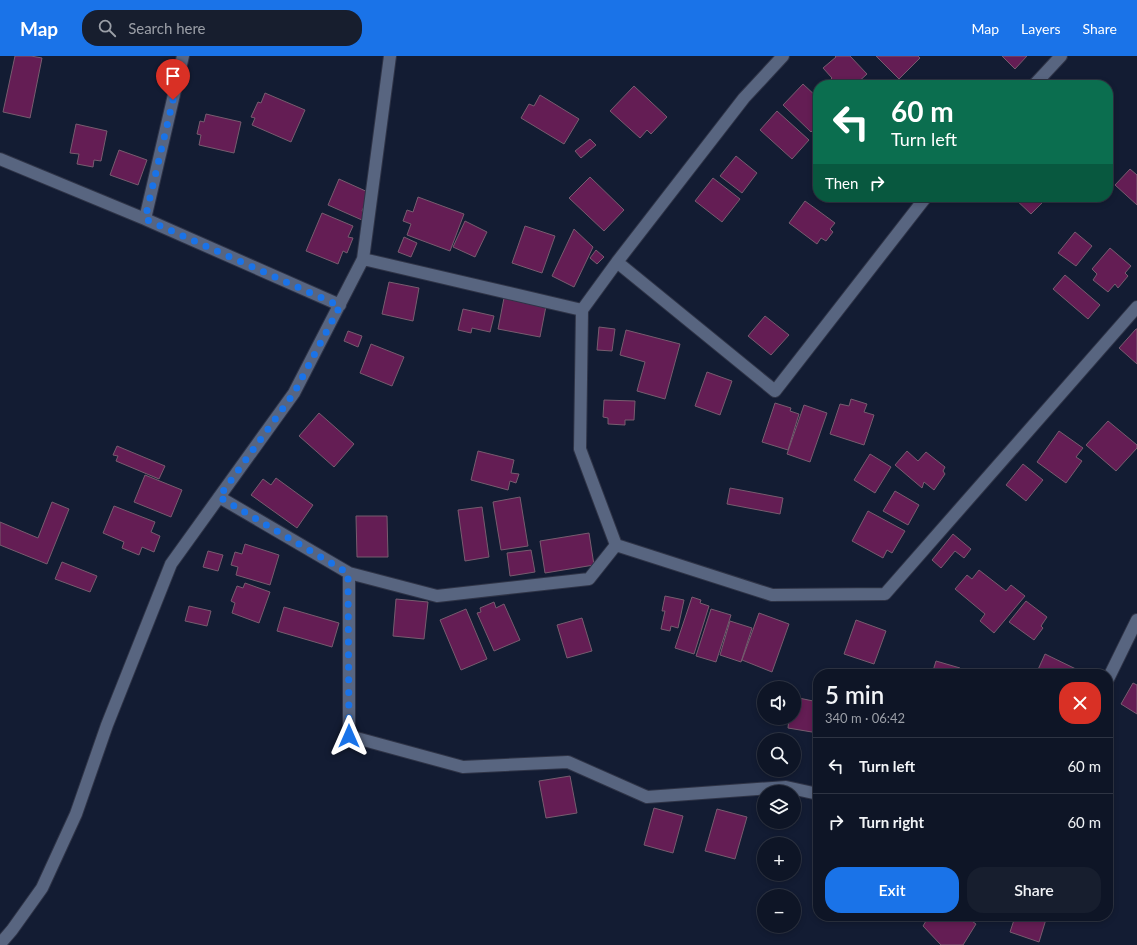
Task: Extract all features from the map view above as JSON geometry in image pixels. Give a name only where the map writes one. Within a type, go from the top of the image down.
[{"type":"street","points":[[145,219],[183,56]]},
{"type":"street","points":[[0,944],[42,888],[76,814],[107,724],[171,564],[294,393],[363,259],[390,56]]},
{"type":"street","points":[[616,545],[580,449],[582,310],[617,262],[744,98],[783,56]]},
{"type":"street","points":[[1039,80],[1061,56]]},
{"type":"street","points":[[0,159],[145,219],[340,306]]},
{"type":"street","points":[[617,262],[775,391],[922,202]]},
{"type":"street","points":[[363,259],[582,310]]},
{"type":"street","points":[[616,545],[772,595],[885,594],[1137,307]]},
{"type":"street","points":[[219,497],[348,573],[437,596],[589,579],[616,545]]},
{"type":"street","points":[[348,573],[349,736],[463,767],[568,762],[647,797],[786,787],[813,793]]},
{"type":"street","points":[[1113,669],[1137,620]]},
{"type":"building","points":[[15,56],[42,58],[30,118],[3,112]]},
{"type":"building","points":[[835,56],[850,56],[867,74],[860,80],[830,80],[832,78],[823,68],[836,57]]},
{"type":"building","points":[[876,56],[918,56],[920,58],[899,79]]},
{"type":"building","points":[[1002,56],[1027,56],[1015,69]]},
{"type":"building","points":[[803,84],[813,93],[813,130],[811,132],[783,105]]},
{"type":"building","points":[[634,86],[667,117],[651,134],[647,130],[640,138],[610,111]]},
{"type":"building","points":[[265,93],[305,110],[291,142],[252,125],[255,118],[251,117],[258,102],[261,103]]},
{"type":"building","points":[[540,95],[579,119],[564,144],[521,118],[529,104],[534,106]]},
{"type":"building","points":[[777,111],[809,140],[792,159],[760,130]]},
{"type":"building","points":[[206,114],[241,122],[234,153],[199,145],[201,135],[197,134],[200,121],[204,122]]},
{"type":"building","points":[[76,124],[107,131],[101,161],[94,160],[93,167],[77,164],[79,154],[70,153]]},
{"type":"building","points":[[590,139],[596,145],[581,158],[575,151]]},
{"type":"building","points":[[119,150],[147,160],[138,185],[110,175]]},
{"type":"building","points":[[736,156],[757,173],[742,193],[720,176]]},
{"type":"building","points":[[1130,169],[1137,175],[1137,205],[1115,185]]},
{"type":"building","points":[[590,177],[624,210],[604,231],[569,198]]},
{"type":"building","points":[[713,178],[740,199],[722,222],[695,201]]},
{"type":"building","points":[[339,179],[370,193],[362,211],[365,212],[362,220],[328,205]]},
{"type":"building","points":[[418,197],[464,214],[450,251],[407,235],[411,224],[403,221],[407,210],[413,212]]},
{"type":"building","points":[[805,201],[835,223],[830,229],[833,232],[826,241],[821,238],[817,244],[789,223]]},
{"type":"building","points":[[1018,202],[1043,202],[1031,214]]},
{"type":"building","points":[[322,213],[353,226],[348,237],[353,238],[347,253],[343,251],[338,264],[306,251]]},
{"type":"building","points":[[465,221],[487,232],[475,257],[453,247]]},
{"type":"building","points":[[525,226],[555,236],[542,273],[512,263]]},
{"type":"building","points":[[574,229],[593,247],[574,287],[552,276]]},
{"type":"building","points":[[1075,232],[1092,246],[1076,266],[1058,253]]},
{"type":"building","points":[[404,237],[417,243],[411,257],[398,252]]},
{"type":"building","points":[[1110,248],[1131,266],[1125,273],[1128,276],[1118,288],[1115,284],[1108,292],[1093,280],[1097,274],[1092,269]]},
{"type":"building","points":[[596,250],[604,257],[597,264],[590,258]]},
{"type":"building","points":[[1065,275],[1100,305],[1088,319],[1053,289]]},
{"type":"building","points":[[389,282],[419,288],[413,321],[382,314]]},
{"type":"building","points":[[504,298],[546,306],[540,337],[498,329]]},
{"type":"building","points":[[463,309],[494,316],[490,332],[472,328],[471,333],[458,330]]},
{"type":"building","points":[[765,316],[789,335],[771,355],[748,336]]},
{"type":"building","points":[[599,327],[615,329],[612,351],[597,350]]},
{"type":"building","points":[[1137,329],[1137,364],[1119,348]]},
{"type":"building","points":[[626,330],[680,344],[665,399],[637,391],[645,362],[620,355]]},
{"type":"building","points":[[348,331],[362,336],[358,347],[344,341]]},
{"type":"building","points":[[371,344],[404,357],[392,386],[360,373]]},
{"type":"building","points":[[707,372],[732,381],[720,415],[695,406]]},
{"type":"building","points":[[851,399],[867,404],[864,412],[874,415],[864,445],[830,434],[840,404],[849,406]]},
{"type":"building","points":[[604,400],[635,401],[634,420],[625,420],[625,425],[608,424],[608,418],[603,417]]},
{"type":"building","points":[[775,403],[791,408],[790,411],[799,414],[788,450],[762,442]]},
{"type":"building","points":[[804,405],[827,413],[810,462],[787,454]]},
{"type":"building","points":[[319,413],[354,444],[334,467],[299,436]]},
{"type":"building","points":[[1108,421],[1137,445],[1137,448],[1116,471],[1086,445]]},
{"type":"building","points":[[1059,431],[1083,448],[1076,457],[1082,461],[1066,483],[1037,462]]},
{"type":"building","points":[[117,446],[165,466],[159,479],[116,461],[118,456],[113,455]]},
{"type":"building","points":[[478,451],[514,460],[511,473],[519,474],[516,483],[510,481],[508,490],[471,480]]},
{"type":"building","points":[[907,451],[918,461],[926,452],[945,467],[943,471],[945,474],[934,490],[924,482],[922,488],[895,465]]},
{"type":"building","points":[[870,454],[891,467],[875,493],[854,480]]},
{"type":"building","points":[[1023,464],[1043,480],[1026,501],[1006,485]]},
{"type":"building","points":[[145,475],[182,490],[171,517],[134,502]]},
{"type":"building","points":[[276,478],[313,505],[297,528],[251,495],[263,479],[271,485]]},
{"type":"building","points":[[730,488],[783,498],[780,514],[727,504]]},
{"type":"building","points":[[895,491],[919,505],[908,525],[883,511]]},
{"type":"building","points":[[520,497],[528,546],[501,550],[493,502]]},
{"type":"building","points":[[52,502],[69,509],[47,564],[0,545],[0,522],[38,538]]},
{"type":"building","points":[[114,506],[155,522],[151,532],[160,536],[154,552],[142,547],[139,555],[122,548],[124,542],[103,533]]},
{"type":"building","points":[[482,507],[489,557],[465,561],[458,510]]},
{"type":"building","points":[[868,511],[905,531],[892,553],[887,550],[883,558],[852,541]]},
{"type":"building","points":[[356,516],[387,516],[388,557],[357,557]]},
{"type":"building","points":[[589,533],[594,565],[545,573],[540,541]]},
{"type":"building","points":[[953,534],[971,549],[964,558],[955,551],[941,568],[932,560]]},
{"type":"building","points":[[245,544],[279,555],[270,585],[236,575],[238,567],[231,565],[235,552],[242,554]]},
{"type":"building","points":[[531,550],[535,572],[510,576],[507,553]]},
{"type":"building","points":[[208,551],[223,555],[218,571],[203,567]]},
{"type":"building","points":[[62,562],[97,576],[90,592],[55,579]]},
{"type":"building","points":[[979,570],[1006,591],[1011,585],[1025,596],[994,633],[980,621],[985,614],[955,589],[967,575],[972,579]]},
{"type":"building","points":[[245,583],[270,592],[259,623],[232,613],[235,603],[231,601],[237,586],[243,588]]},
{"type":"building","points":[[665,596],[684,600],[678,628],[671,626],[670,631],[661,629],[665,611],[662,611]]},
{"type":"building","points":[[692,597],[701,600],[700,603],[709,606],[694,654],[675,648]]},
{"type":"building","points":[[396,599],[428,602],[424,639],[393,636]]},
{"type":"building","points":[[1026,601],[1047,617],[1041,626],[1043,628],[1034,640],[1009,622]]},
{"type":"building","points":[[494,602],[496,608],[504,604],[520,640],[494,651],[477,613],[481,612],[480,608]]},
{"type":"building","points":[[189,606],[211,611],[207,626],[185,621]]},
{"type":"building","points":[[284,607],[339,623],[332,647],[277,631]]},
{"type":"building","points":[[466,609],[487,659],[461,670],[440,620]]},
{"type":"building","points":[[711,609],[731,615],[716,662],[696,656]]},
{"type":"building","points":[[759,613],[789,624],[772,672],[742,660]]},
{"type":"building","points":[[582,618],[592,651],[567,658],[557,625]]},
{"type":"building","points":[[856,620],[886,631],[874,664],[844,654]]},
{"type":"building","points":[[730,621],[752,628],[741,662],[720,655]]},
{"type":"building","points":[[1045,654],[1076,669],[1038,669]]},
{"type":"building","points":[[936,661],[960,668],[960,669],[934,669]]},
{"type":"building","points":[[1133,683],[1137,685],[1137,714],[1121,704]]},
{"type":"building","points":[[801,698],[813,701],[813,732],[788,728],[788,725],[801,725]]},
{"type":"building","points":[[570,776],[577,813],[546,818],[539,781]]},
{"type":"building","points":[[654,808],[683,816],[673,853],[644,845]]},
{"type":"building","points":[[717,809],[747,817],[735,859],[705,851]]},
{"type":"building","points":[[926,921],[972,921],[976,924],[963,945],[941,945],[923,926]]},
{"type":"building","points":[[1014,921],[1045,921],[1039,942],[1010,932]]},
{"type":"route","points":[[173,100],[145,219],[340,306],[294,393],[219,497],[348,573],[349,736]]}]
